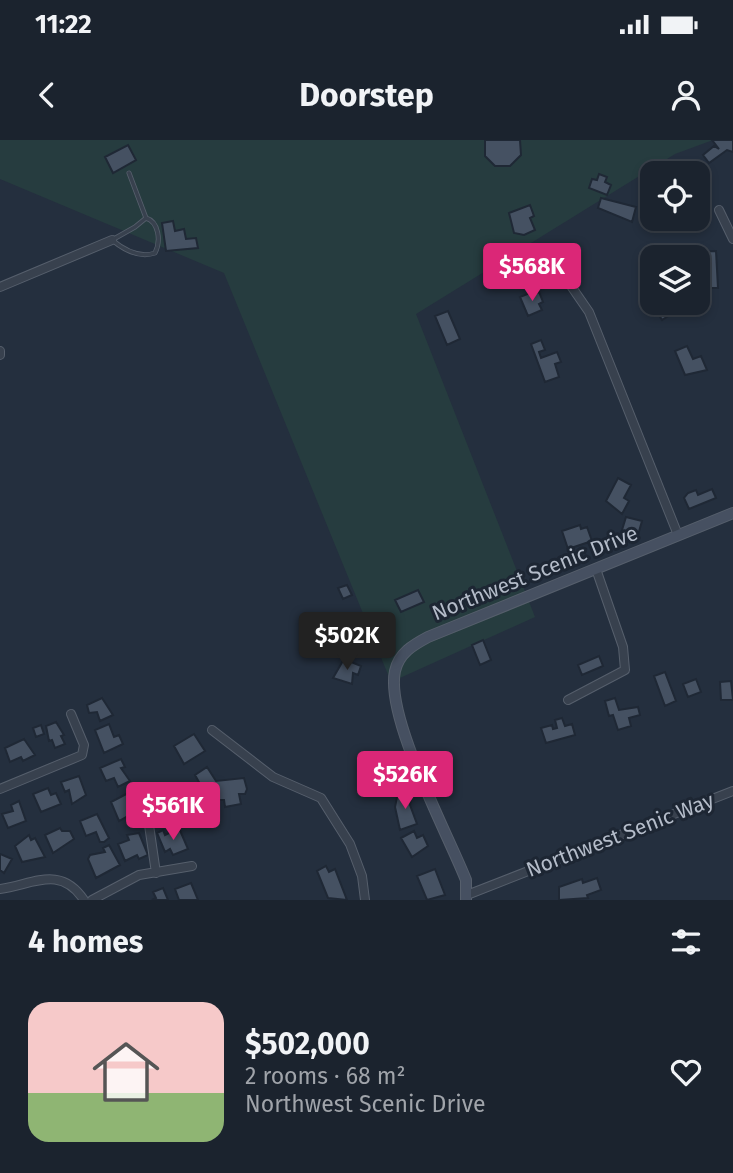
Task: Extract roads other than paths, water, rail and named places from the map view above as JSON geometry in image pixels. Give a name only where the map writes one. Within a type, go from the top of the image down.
[{"type":"street","points":[[719,210],[733,239]]},
{"type":"street","points":[[0,287],[112,240]]},
{"type":"street","points":[[569,283],[589,312],[678,535]]},
{"type":"street","name":"Northwest Scenic Drive","points":[[466,897],[466,880],[401,720],[394,691],[396,668],[405,652],[428,638],[733,513]]},
{"type":"street","points":[[568,700],[611,680],[625,670],[623,647],[596,569]]},
{"type":"street","points":[[0,789],[82,755],[83,746],[71,714]]},
{"type":"street","points":[[212,730],[273,777],[321,798],[350,844],[362,876],[365,900]]},
{"type":"street","name":"Northwest Senic Way","points":[[466,897],[733,791]]},
{"type":"street","points":[[149,825],[156,873]]},
{"type":"street","points":[[92,900],[125,881],[192,866]]},
{"type":"street","points":[[0,889],[45,878],[73,887],[84,900]]},
{"type":"lane","points":[[129,173],[146,218]]},
{"type":"lane","points":[[146,218],[152,220],[157,233],[155,253],[148,255],[132,252],[112,240],[146,218]]}]
